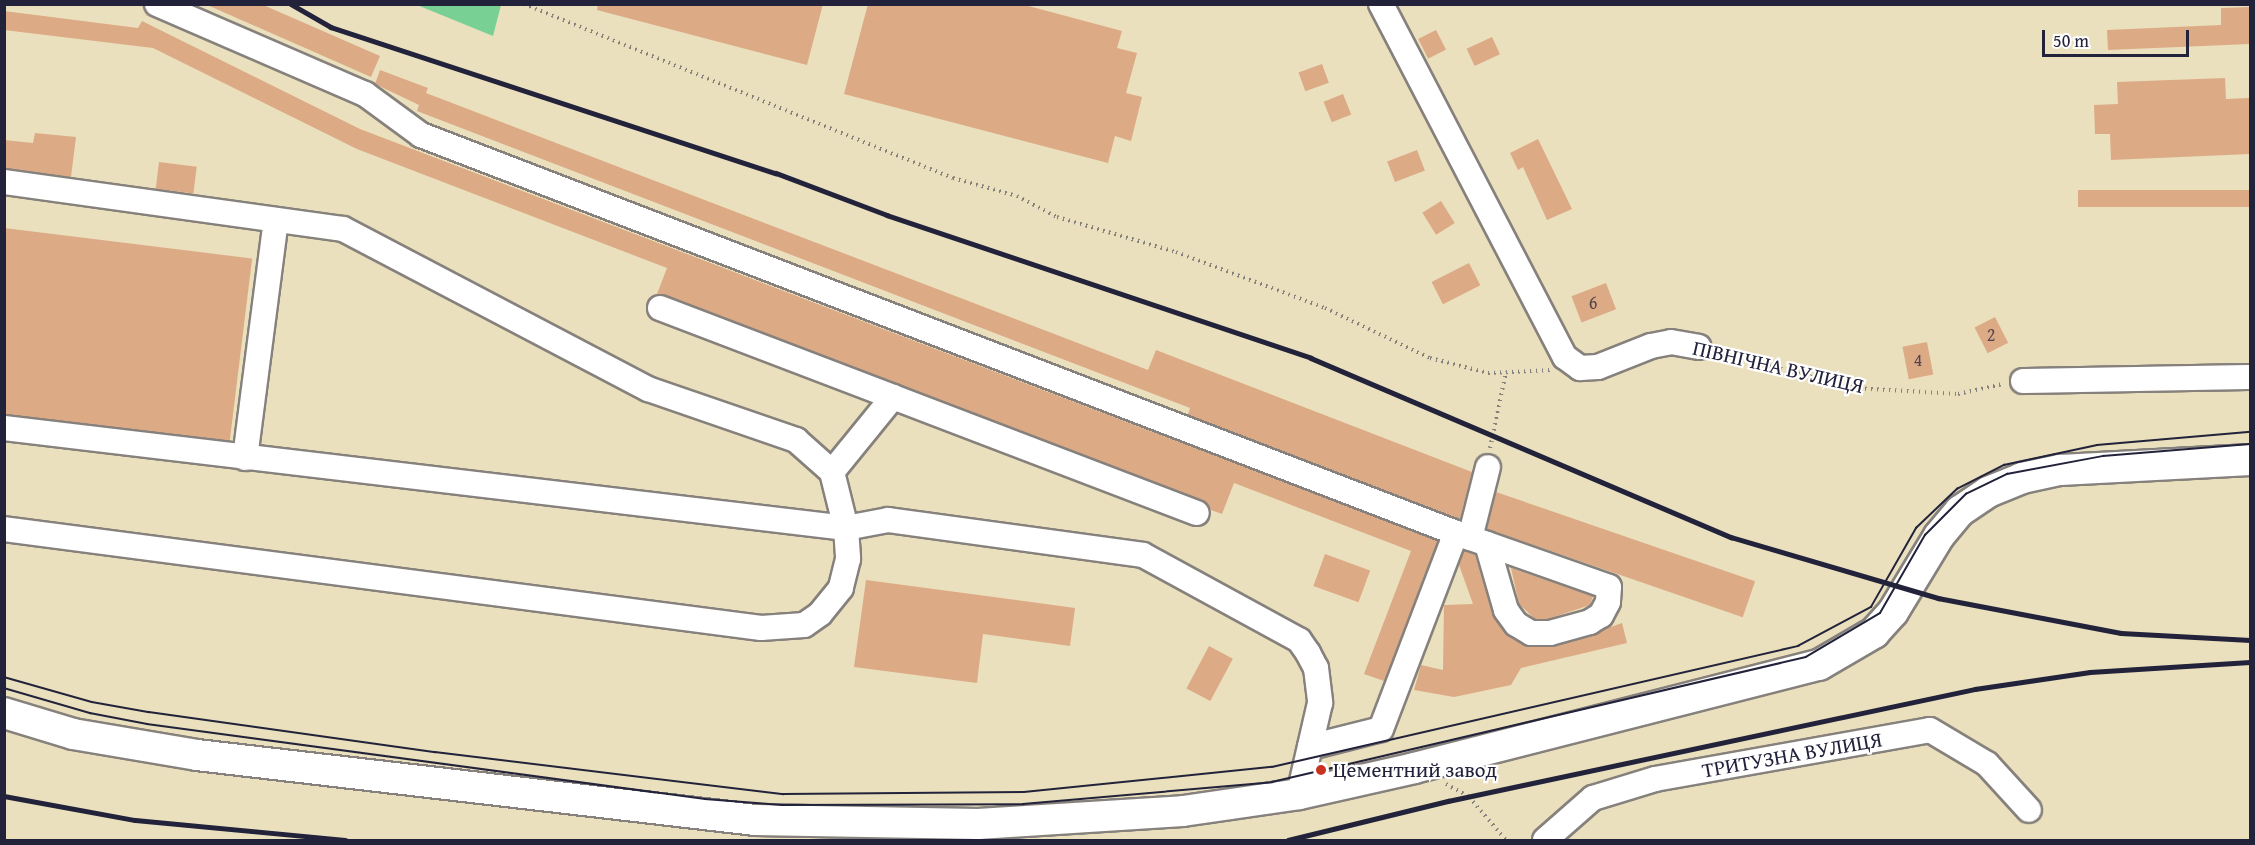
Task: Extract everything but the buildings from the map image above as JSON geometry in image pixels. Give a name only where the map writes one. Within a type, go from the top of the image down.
[{"type":"main road","points":[[4,713],[73,734],[197,755],[755,820],[889,824],[1080,820],[1299,794],[1414,768],[1782,677],[1840,655],[1874,633],[1893,612],[1938,536],[1960,511],[1988,492],[2022,478],[2061,470],[2250,460]]},
{"type":"street","points":[[157,4],[365,94],[421,135],[1471,538],[1609,587],[1608,602],[1601,615],[1590,622],[1550,633],[1531,633],[1516,624],[1506,610],[1471,538]]},
{"type":"street","points":[[1381,4],[1552,338],[1565,357],[1580,368]]},
{"type":"street","points":[[4,182],[343,229],[648,389],[796,440],[832,472],[846,528],[849,559],[834,600],[804,625],[761,628],[4,529]]},
{"type":"street","points":[[244,458],[276,220]]},
{"type":"street","points":[[660,308],[1197,513]]},
{"type":"street","name":"ПІВНІЧНА ВУЛИЦЯ","points":[[1580,368],[1598,367],[1671,342],[1699,347]]},
{"type":"street","points":[[2023,381],[2250,377]]},
{"type":"street","points":[[832,472],[893,397]]},
{"type":"street","points":[[4,428],[846,528],[888,520],[1143,555],[1299,640],[1316,668],[1320,686],[1320,704],[1299,794]]},
{"type":"street","points":[[1310,747],[1381,729],[1471,538],[1488,467]]},
{"type":"street","name":"ТРИТУЗНА ВУЛИЦЯ","points":[[1545,840],[1593,798],[1655,779],[1930,730],[1987,764],[2029,810]]},
{"type":"path","points":[[524,4],[953,178],[1017,196],[1057,216],[1176,252],[1325,308],[1430,358],[1488,373],[1580,368]]},
{"type":"path","name":"ПІВНІЧНА ВУЛИЦЯ","points":[[1699,347],[1853,388],[1958,394],[2023,381]]},
{"type":"path","points":[[1488,467],[1506,372]]},
{"type":"path","points":[[1414,768],[1469,796],[1506,840]]},
{"type":"green space","points":[[501,4],[493,36],[417,5]]},
{"type":"tram line","points":[[4,677],[92,702],[149,712],[435,752],[783,794],[1024,792],[1272,767],[1798,646],[1871,607],[1916,528],[1957,489],[2004,465],[2097,445],[2250,432]]},
{"type":"tram line","points":[[4,688],[90,713],[147,724],[705,799],[782,805],[1023,804],[1272,782],[1806,657],[1880,613],[1925,535],[1966,494],[2007,474],[2103,456],[2250,444]]},
{"type":"railway","points":[[291,4],[331,27],[776,173],[887,215],[1311,358],[1731,537],[1938,598],[2121,633],[2250,640]]},
{"type":"railway","points":[[1288,840],[1448,801],[1975,689],[2090,672],[2250,662]]},
{"type":"railway","points":[[4,796],[135,820],[345,840]]},
{"type":"place","name":"Цементний завод","points":[[1321,770]]}]
